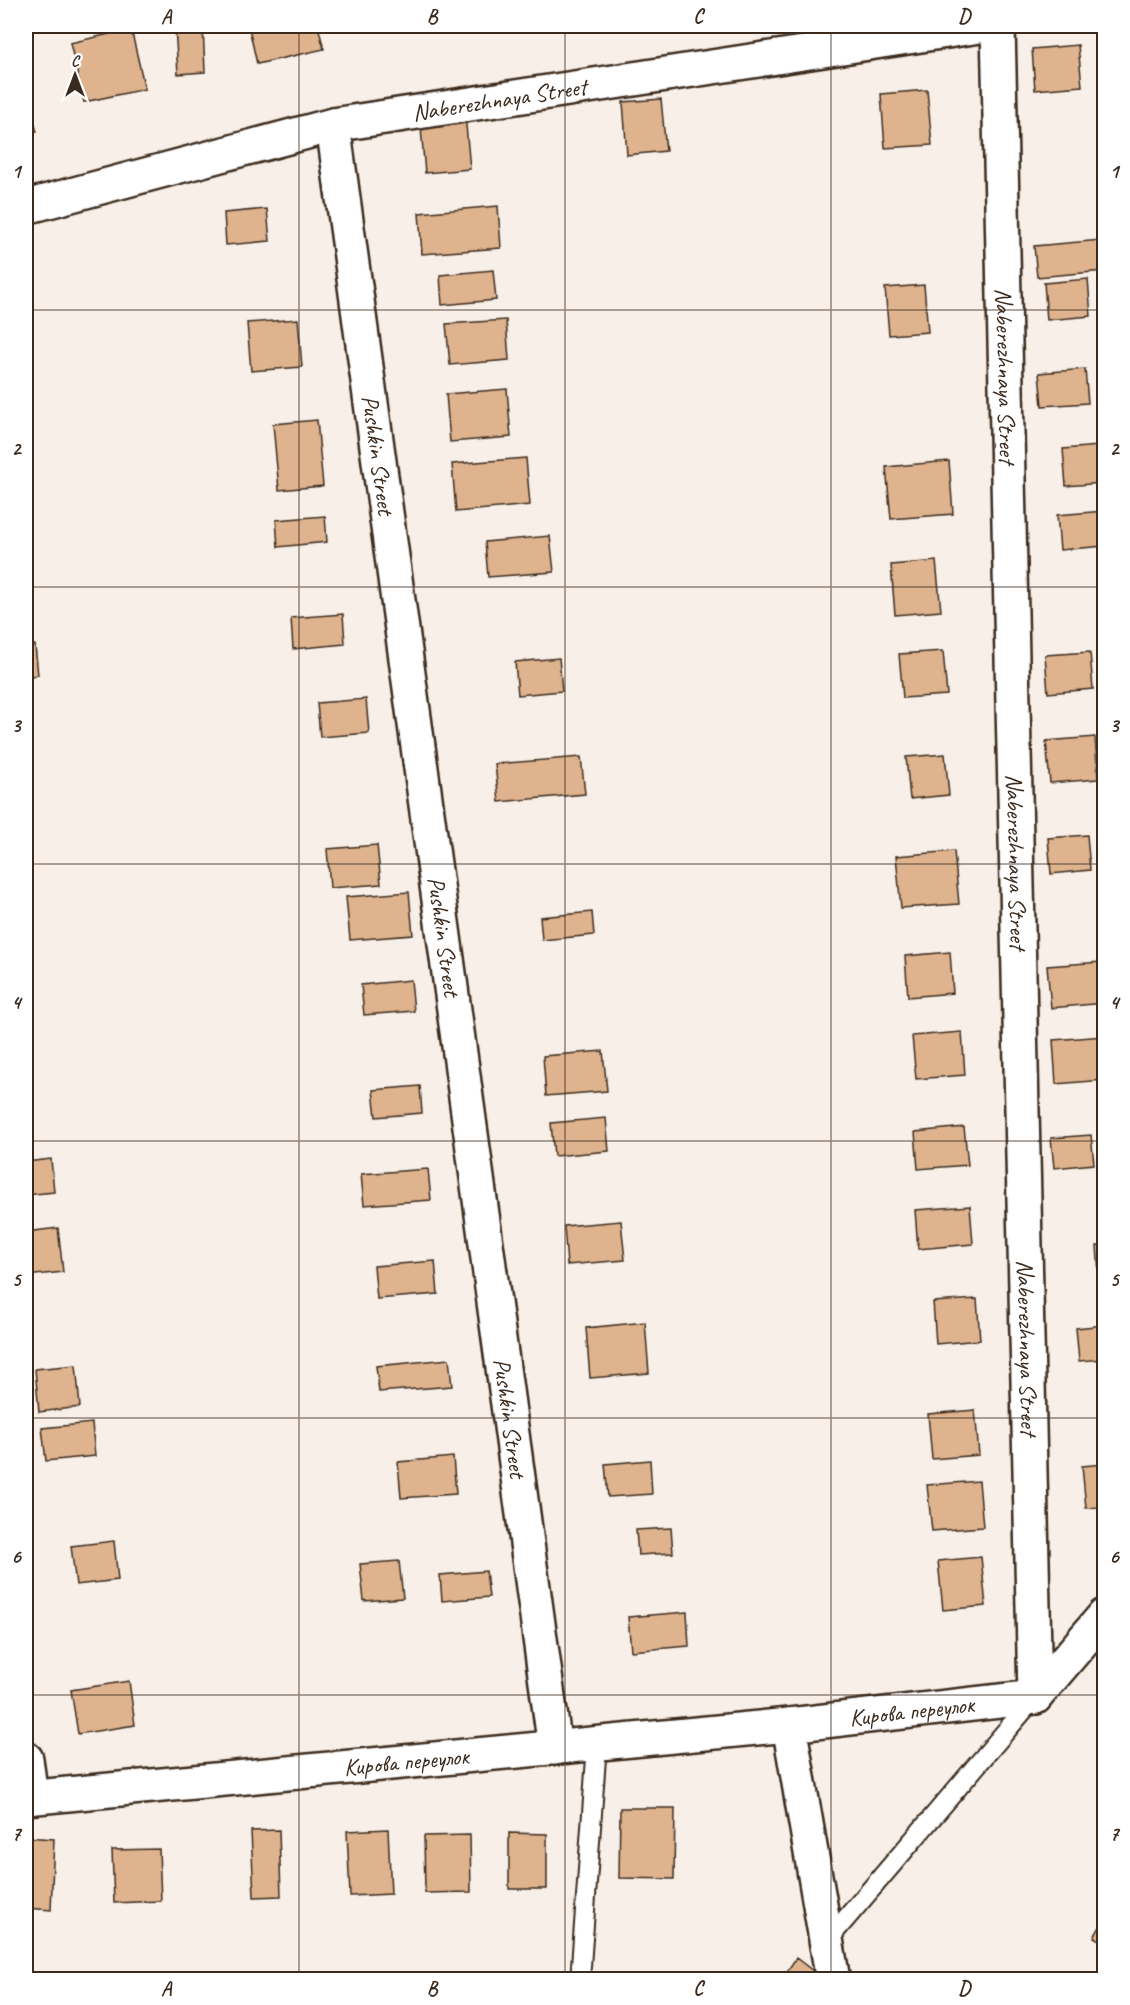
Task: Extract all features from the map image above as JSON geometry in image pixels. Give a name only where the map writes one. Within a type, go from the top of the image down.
[{"type":"street","name":"Naberezhnaya Street","points":[[26,207],[333,125],[980,26]]},
{"type":"street","name":"Naberezhnaya Street","points":[[998,26],[1035,1697]]},
{"type":"street","name":"Pushkin Street","points":[[333,125],[555,1748]]},
{"type":"street","points":[[1035,1697],[1104,1616]]},
{"type":"street","name":"Кирова переулок","points":[[28,1798],[789,1725],[1035,1697]]},
{"type":"street","points":[[789,1725],[833,1980]]},
{"type":"street","points":[[26,1759],[28,1798]]},
{"type":"lane","points":[[826,1942],[1035,1697]]},
{"type":"lane","points":[[580,1980],[597,1744]]},
{"type":"building","points":[[175,26],[203,26],[205,72],[178,74]]},
{"type":"building","points":[[318,26],[324,49],[257,64],[249,28]]},
{"type":"building","points":[[131,29],[145,89],[84,102],[70,43]]},
{"type":"building","points":[[1078,45],[1082,86],[1035,90],[1032,49]]},
{"type":"building","points":[[927,90],[932,145],[885,148],[881,94]]},
{"type":"building","points":[[26,93],[37,132],[26,135]]},
{"type":"building","points":[[661,99],[666,151],[627,155],[623,102]]},
{"type":"building","points":[[465,114],[470,169],[425,173],[420,117]]},
{"type":"building","points":[[498,206],[501,248],[422,254],[419,213]]},
{"type":"building","points":[[267,209],[270,241],[226,245],[224,213]]},
{"type":"building","points":[[1101,240],[1104,271],[1037,277],[1034,246]]},
{"type":"building","points":[[493,270],[496,300],[442,305],[440,275]]},
{"type":"building","points":[[1088,279],[1091,316],[1047,320],[1044,283]]},
{"type":"building","points":[[924,285],[928,332],[889,335],[885,288]]},
{"type":"building","points":[[298,319],[302,367],[251,371],[247,323]]},
{"type":"building","points":[[506,320],[509,360],[450,365],[446,324]]},
{"type":"building","points":[[1085,369],[1088,403],[1042,406],[1039,373]]},
{"type":"building","points":[[507,389],[511,437],[450,442],[446,394]]},
{"type":"building","points":[[317,420],[323,486],[279,490],[273,424]]},
{"type":"building","points":[[1099,446],[1103,483],[1066,486],[1063,449]]},
{"type":"building","points":[[526,458],[530,505],[456,512],[452,464]]},
{"type":"building","points":[[949,461],[953,514],[891,519],[886,467]]},
{"type":"building","points":[[1104,511],[1104,546],[1060,550],[1057,515]]},
{"type":"building","points":[[325,516],[327,542],[278,547],[276,520]]},
{"type":"building","points":[[550,536],[554,572],[488,577],[485,542]]},
{"type":"building","points":[[936,561],[941,611],[895,615],[891,565]]},
{"type":"building","points":[[343,614],[345,644],[293,649],[291,618]]},
{"type":"building","points":[[35,645],[38,675],[26,677],[26,646]]},
{"type":"building","points":[[943,651],[947,695],[903,698],[899,654]]},
{"type":"building","points":[[1090,652],[1093,689],[1048,693],[1045,655]]},
{"type":"building","points":[[559,658],[562,691],[518,695],[515,662]]},
{"type":"building","points":[[366,699],[369,733],[320,737],[317,703]]},
{"type":"building","points":[[1095,737],[1098,779],[1050,783],[1046,741]]},
{"type":"building","points":[[945,754],[949,795],[910,799],[906,757]]},
{"type":"building","points":[[581,757],[585,794],[499,802],[495,764]]},
{"type":"building","points":[[1087,835],[1090,870],[1051,874],[1048,838]]},
{"type":"building","points":[[377,845],[381,884],[330,888],[327,849]]},
{"type":"building","points":[[954,851],[959,904],[901,908],[896,856]]},
{"type":"building","points":[[409,892],[413,935],[350,940],[346,897]]},
{"type":"building","points":[[592,912],[594,935],[542,940],[540,917]]},
{"type":"building","points":[[950,952],[953,993],[908,997],[905,956]]},
{"type":"building","points":[[1101,962],[1104,1003],[1051,1008],[1047,966]]},
{"type":"building","points":[[411,980],[414,1011],[364,1015],[361,985]]},
{"type":"building","points":[[962,1032],[965,1075],[916,1079],[912,1036]]},
{"type":"building","points":[[1104,1036],[1104,1080],[1056,1084],[1053,1040]]},
{"type":"building","points":[[603,1051],[607,1091],[546,1096],[543,1056]]},
{"type":"building","points":[[420,1086],[422,1113],[376,1117],[373,1090]]},
{"type":"building","points":[[606,1118],[609,1151],[554,1156],[551,1123]]},
{"type":"building","points":[[964,1127],[968,1165],[918,1169],[915,1132]]},
{"type":"building","points":[[1091,1135],[1094,1164],[1054,1168],[1051,1138]]},
{"type":"building","points":[[51,1159],[54,1192],[26,1195],[26,1162]]},
{"type":"building","points":[[428,1169],[431,1200],[364,1205],[361,1174]]},
{"type":"building","points":[[970,1206],[973,1244],[918,1249],[915,1210]]},
{"type":"building","points":[[621,1221],[625,1260],[567,1265],[564,1226]]},
{"type":"building","points":[[58,1228],[63,1272],[26,1276],[26,1232]]},
{"type":"building","points":[[1097,1246],[1104,1246],[1104,1286],[1100,1287]]},
{"type":"building","points":[[435,1261],[438,1294],[377,1299],[374,1266]]},
{"type":"building","points":[[977,1299],[980,1340],[936,1344],[933,1302]]},
{"type":"building","points":[[645,1322],[649,1373],[590,1378],[586,1328]]},
{"type":"building","points":[[1104,1325],[1104,1359],[1079,1361],[1076,1328]]},
{"type":"building","points":[[449,1359],[452,1386],[379,1392],[376,1366]]},
{"type":"building","points":[[76,1365],[80,1407],[39,1412],[35,1369]]},
{"type":"building","points":[[975,1410],[979,1455],[932,1459],[928,1414]]},
{"type":"building","points":[[92,1423],[95,1456],[46,1461],[42,1428]]},
{"type":"building","points":[[453,1457],[456,1494],[401,1498],[398,1462]]},
{"type":"building","points":[[650,1460],[652,1494],[608,1497],[605,1464]]},
{"type":"building","points":[[1104,1464],[1104,1507],[1086,1508],[1082,1466]]},
{"type":"building","points":[[979,1481],[983,1527],[932,1531],[927,1485]]},
{"type":"building","points":[[671,1528],[673,1553],[638,1555],[636,1530]]},
{"type":"building","points":[[114,1541],[118,1580],[76,1585],[71,1546]]},
{"type":"building","points":[[981,1557],[986,1606],[943,1610],[938,1561]]},
{"type":"building","points":[[399,1561],[403,1598],[364,1601],[360,1564]]},
{"type":"building","points":[[486,1571],[489,1597],[442,1601],[440,1575]]},
{"type":"building","points":[[687,1612],[689,1646],[631,1651],[628,1617]]},
{"type":"building","points":[[129,1681],[135,1725],[78,1734],[71,1690]]},
{"type":"building","points":[[620,1808],[675,1808],[674,1879],[619,1878]]},
{"type":"building","points":[[388,1829],[391,1894],[350,1896],[347,1831]]},
{"type":"building","points":[[279,1830],[281,1896],[254,1897],[251,1831]]},
{"type":"building","points":[[509,1833],[547,1834],[547,1889],[509,1889]]},
{"type":"building","points":[[470,1835],[471,1892],[425,1893],[424,1836]]},
{"type":"building","points":[[26,1837],[54,1839],[51,1910],[26,1908]]},
{"type":"building","points":[[159,1849],[161,1901],[114,1903],[112,1850]]},
{"type":"building","points":[[1104,1920],[1104,1943],[1094,1937]]},
{"type":"building","points":[[796,1958],[825,1980],[781,1980]]}]
